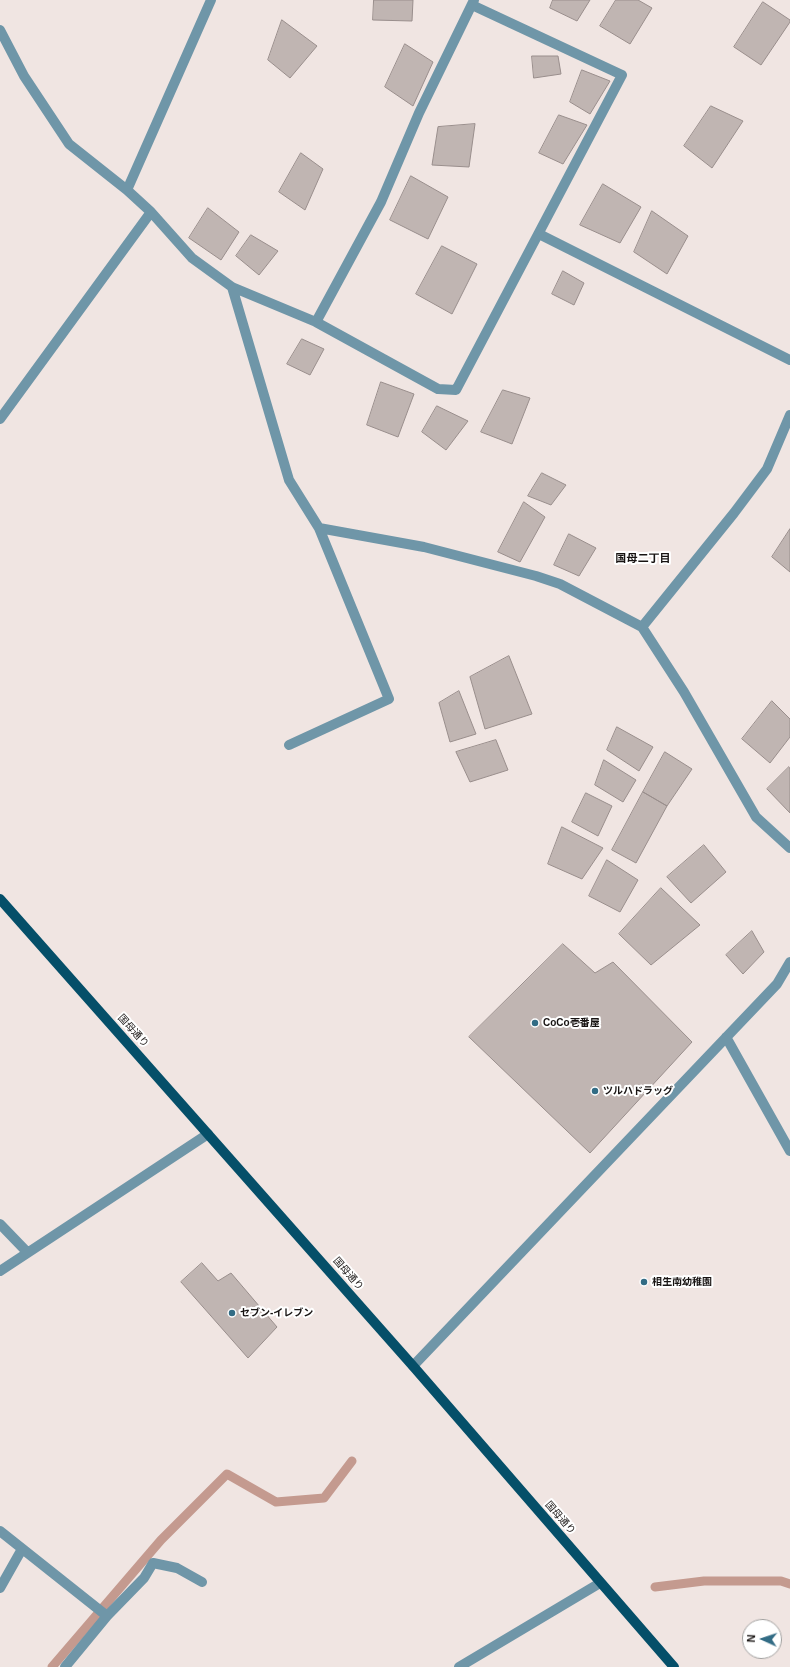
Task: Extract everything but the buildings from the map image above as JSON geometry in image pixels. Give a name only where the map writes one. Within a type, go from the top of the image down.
[{"type":"main road","name":"国母通り","points":[[0,899],[413,1366],[674,1667]]},
{"type":"street","points":[[127,190],[211,0]]},
{"type":"street","points":[[0,30],[24,76],[69,144],[127,190],[151,212],[192,258],[232,287],[316,322],[438,390],[456,390],[622,76],[473,3],[419,113],[381,202],[316,322]]},
{"type":"street","points":[[0,419],[151,212]]},
{"type":"street","points":[[539,234],[790,360]]},
{"type":"street","points":[[232,287],[289,480],[319,528],[390,699],[289,745]]},
{"type":"street","points":[[642,627],[734,513],[767,469],[790,415]]},
{"type":"street","points":[[319,528],[424,547],[536,576],[560,584],[642,627],[684,692],[756,817],[790,848]]},
{"type":"street","points":[[413,1366],[777,984],[790,962]]},
{"type":"street","points":[[726,1037],[790,1151]]},
{"type":"street","points":[[0,1271],[208,1134]]},
{"type":"street","points":[[0,1224],[27,1252]]},
{"type":"street","points":[[0,1531],[106,1616]]},
{"type":"street","points":[[0,1588],[22,1549]]},
{"type":"street","points":[[65,1667],[106,1616],[144,1578],[153,1563],[177,1568],[202,1582]]},
{"type":"street","points":[[459,1667],[600,1583]]},
{"type":"waterway","points":[[52,1667],[161,1540],[227,1474],[276,1502],[324,1498],[352,1461]]},
{"type":"waterway","points":[[655,1587],[704,1581],[781,1581],[790,1584]]},
{"type":"place","name":"CoCo壱番屋","points":[[535,1023]]},
{"type":"place","name":"ツルハドラッグ","points":[[595,1091]]},
{"type":"place","name":"相生南幼稚園","points":[[644,1282]]},
{"type":"place","name":"セブン-イレブン","points":[[232,1313]]},
{"type":"district","name":"国母二丁目","points":[[643,559]]}]
